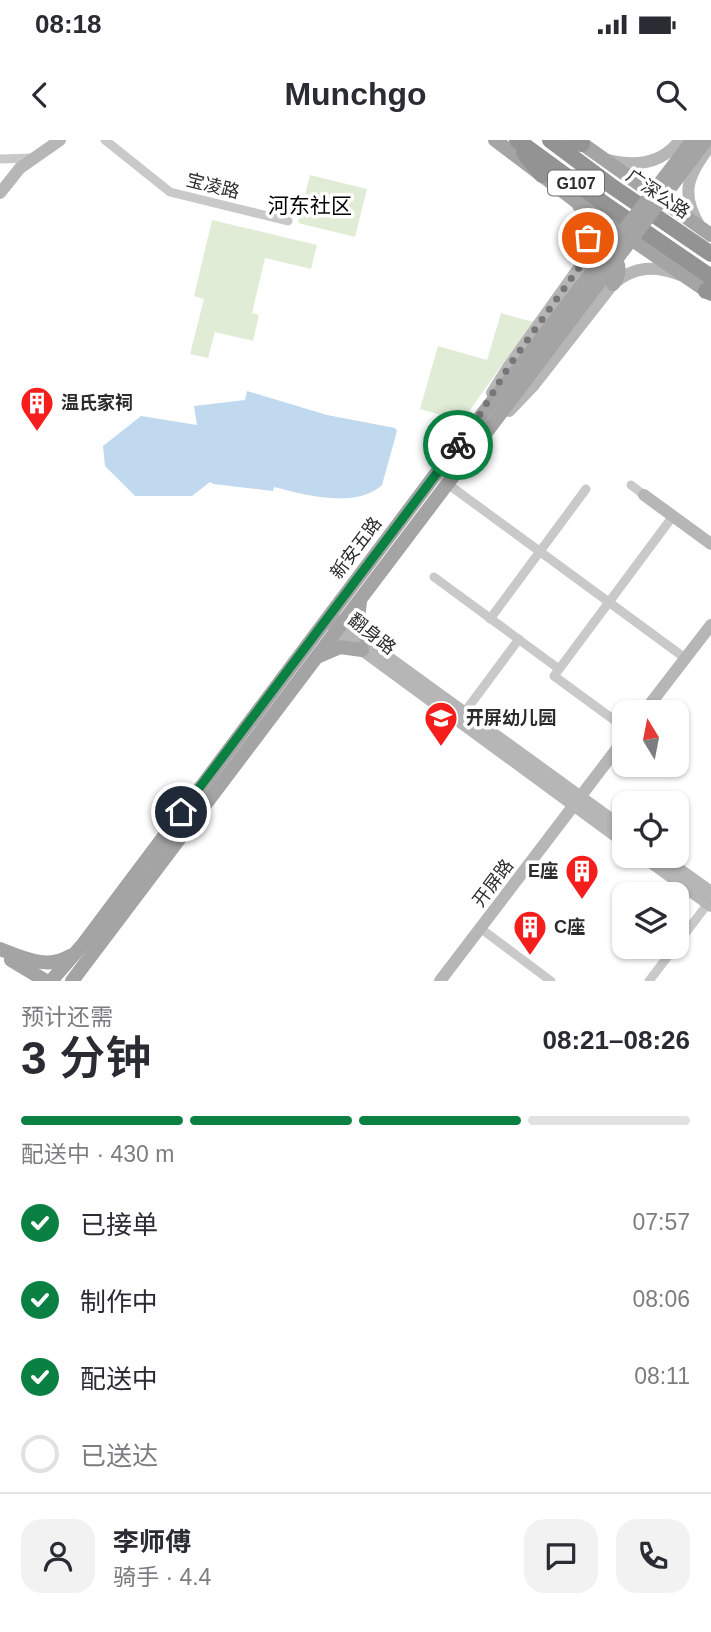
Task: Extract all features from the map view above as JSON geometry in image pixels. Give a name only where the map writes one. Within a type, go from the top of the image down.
[{"type":"highway","points":[[516,140],[542,175]]},
{"type":"highway","name":"G107","points":[[516,140],[602,202],[710,289]]},
{"type":"highway","name":"广深公路","points":[[550,140],[711,254]]},
{"type":"main road","points":[[0,193],[13,174],[60,140]]},
{"type":"main road","points":[[495,140],[573,199],[690,280]]},
{"type":"main road","points":[[604,159],[627,164],[650,161],[669,153],[680,140]]},
{"type":"main road","name":"新安五路","points":[[532,361],[693,140]]},
{"type":"main road","name":"新安五路","points":[[72,981],[90,946],[336,623],[441,479],[706,140]]},
{"type":"main road","points":[[577,141],[706,232]]},
{"type":"main road","points":[[706,232],[689,202],[689,181],[711,145]]},
{"type":"main road","points":[[476,434],[509,366],[583,262],[588,246],[587,227],[573,199]]},
{"type":"main road","points":[[583,262],[598,251],[609,253],[619,268],[613,284]]},
{"type":"main road","points":[[476,434],[533,386],[613,284],[631,271],[668,271],[710,289]]},
{"type":"main road","name":"新安五路","points":[[48,981],[90,946],[313,661],[336,623],[363,595],[441,479]]},
{"type":"main road","points":[[645,495],[711,544]]},
{"type":"main road","points":[[313,661],[333,649],[365,645],[358,618],[363,595]]},
{"type":"main road","name":"翻身路","points":[[336,623],[576,801],[612,832]]},
{"type":"main road","points":[[653,700],[711,625]]},
{"type":"main road","name":"开屏路","points":[[440,981],[612,755]]},
{"type":"main road","name":"翻身路","points":[[576,801],[612,822]]},
{"type":"main road","points":[[661,868],[710,900]]},
{"type":"main road","points":[[674,868],[710,900]]},
{"type":"main road","points":[[0,951],[28,960],[50,963],[90,946]]},
{"type":"main road","points":[[89,981],[87,972],[90,946]]},
{"type":"main road","points":[[0,951],[48,981]]},
{"type":"street","name":"宝凌路","points":[[105,140],[170,192],[288,221]]},
{"type":"street","points":[[0,159],[34,158]]},
{"type":"street","points":[[441,479],[685,658]]},
{"type":"street","points":[[631,485],[645,495]]},
{"type":"street","points":[[491,619],[586,489]]},
{"type":"street","points":[[612,718],[554,676],[673,516]]},
{"type":"street","points":[[434,577],[559,669]]},
{"type":"street","points":[[461,717],[519,639]]},
{"type":"street","points":[[689,928],[710,900]]},
{"type":"street","points":[[480,928],[551,981]]},
{"type":"street","points":[[649,981],[666,959]]},
{"type":"green space","points":[[310,175],[367,189],[355,237],[298,223]]},
{"type":"green space","points":[[212,220],[317,245],[311,269],[265,258],[252,313],[259,315],[253,341],[215,332],[208,358],[190,354],[204,299],[194,296]]},
{"type":"green space","points":[[501,313],[533,322],[462,421],[420,409],[438,346],[487,360]]},
{"type":"water","points":[[247,391],[327,415],[395,428],[397,431],[382,485],[359,497],[345,498],[315,496],[274,487],[273,491],[210,482],[192,496],[135,496],[105,466],[103,446],[141,416],[197,425],[194,406],[245,400]]},
{"type":"way so far","points":[[458,445],[471,429],[509,366],[583,262],[588,238]]},
{"type":"place","name":"温氏家祠","points":[[37,433]]},
{"type":"place","name":"开屏幼儿园","points":[[441,748]]},
{"type":"place","name":"E座","points":[[582,901]]},
{"type":"place","name":"C座","points":[[530,957]]},
{"type":"district","name":"河东社区","points":[[310,205]]},
{"type":"route","points":[[181,812],[458,445]]}]
